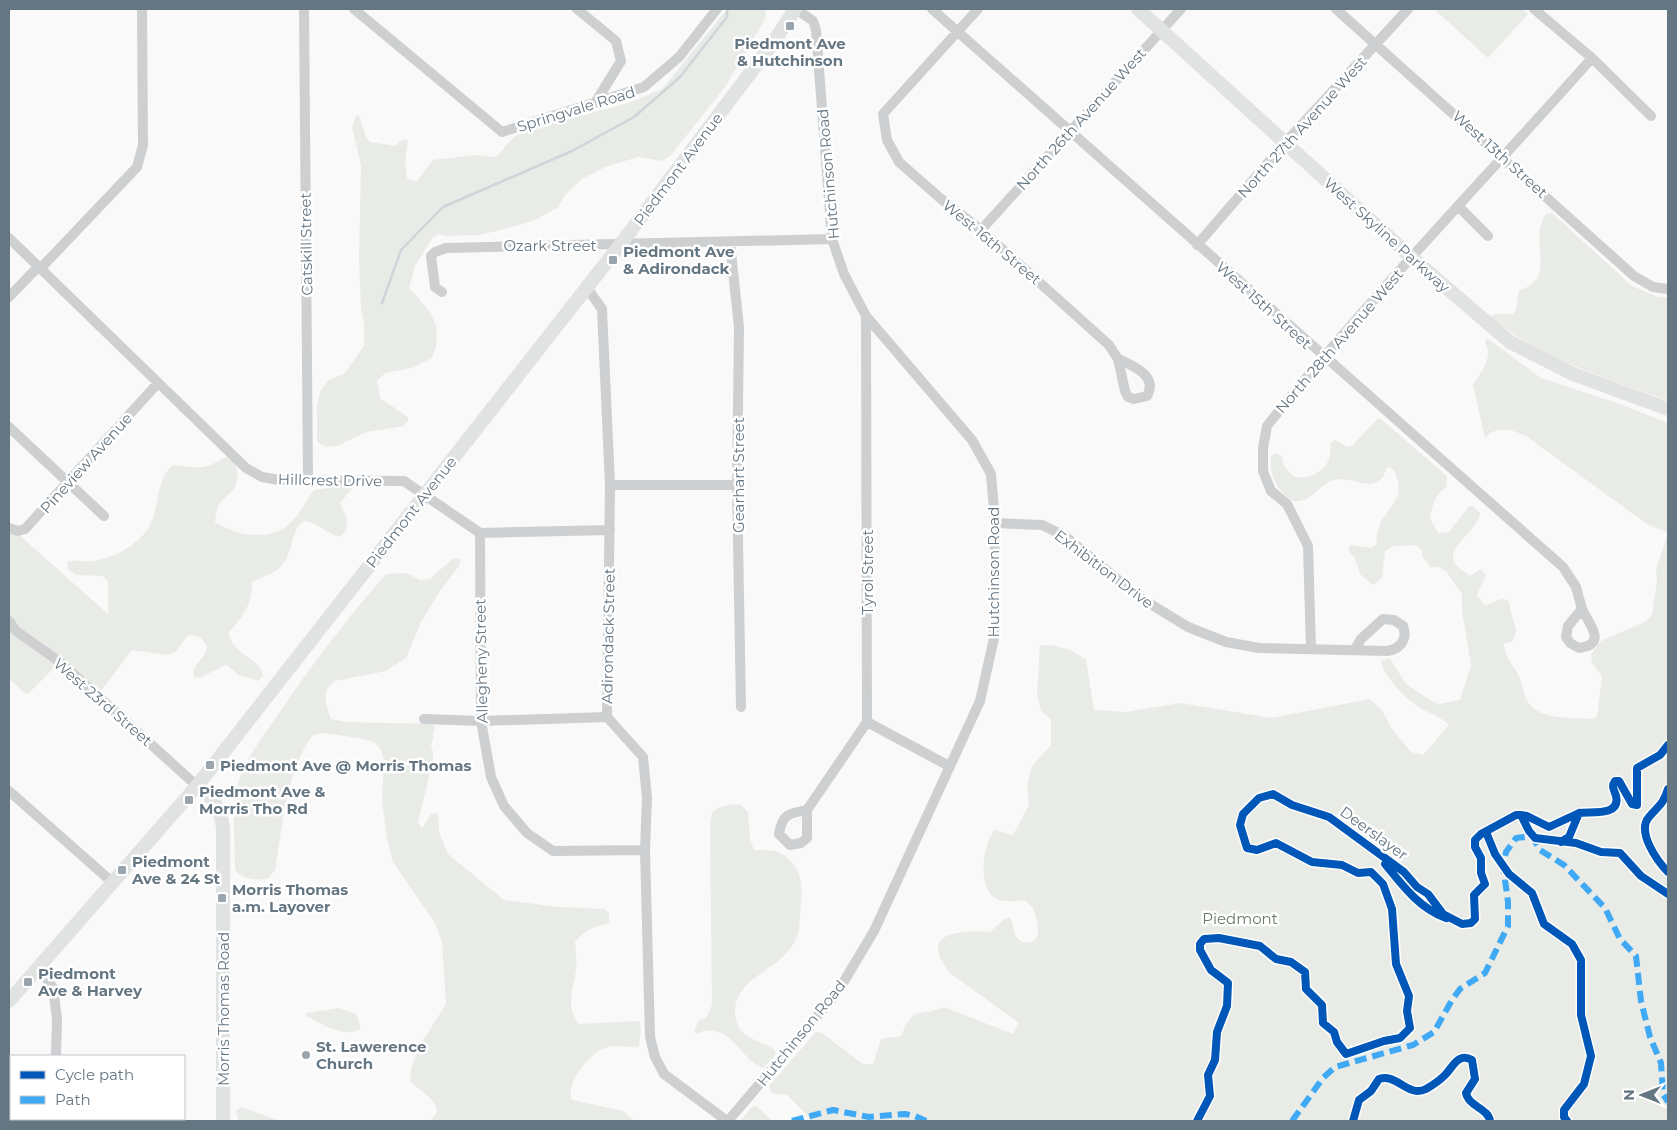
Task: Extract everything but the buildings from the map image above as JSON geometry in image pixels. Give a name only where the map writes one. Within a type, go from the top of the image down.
[{"type":"main road","name":"Piedmont Avenue","points":[[9,1001],[197,786],[587,288],[773,44],[795,9]]},
{"type":"main road","name":"West Skyline Parkway","points":[[1138,9],[1412,258],[1510,342],[1573,374],[1668,409]]},
{"type":"main road","name":"Morris Thomas Road","points":[[197,786],[208,794],[214,802],[222,821],[223,1121]]},
{"type":"street","points":[[9,297],[36,269],[40,269],[137,167],[143,145],[142,9]]},
{"type":"street","name":"Catskill Street","points":[[304,9],[308,480]]},
{"type":"street","name":"Springvale Road","points":[[354,9],[502,132],[644,88],[679,57],[717,9]]},
{"type":"street","points":[[577,9],[616,40],[621,61],[596,104]]},
{"type":"street","name":"Hutchinson Road","points":[[728,1121],[837,993],[874,931],[980,700],[994,638],[995,523],[992,474],[972,440],[866,316],[844,274],[832,239],[816,30],[812,21],[795,9]]},
{"type":"street","name":"West 15th Street","points":[[932,9],[1322,356],[1563,567],[1576,587],[1582,609]]},
{"type":"street","points":[[958,31],[978,9]]},
{"type":"street","name":"North 26th Avenue West","points":[[981,230],[1181,9]]},
{"type":"street","name":"West 13th Street","points":[[1336,9],[1634,276],[1653,287],[1668,289]]},
{"type":"street","name":"North 27th Avenue West","points":[[1197,245],[1285,143],[1408,9]]},
{"type":"street","points":[[1534,9],[1592,58],[1651,116]]},
{"type":"street","name":"West 16th Street","points":[[958,31],[884,114],[888,140],[899,162],[940,198],[981,230],[1109,345],[1118,359]]},
{"type":"street","name":"North 28th Avenue West","points":[[1312,648],[1308,546],[1287,504],[1271,491],[1263,471],[1262,448],[1266,426],[1366,305],[1459,208],[1592,58]]},
{"type":"street","points":[[1459,208],[1488,236]]},
{"type":"street","name":"Hillcrest Drive","points":[[9,238],[246,468],[262,477],[279,480],[404,481],[480,533]]},
{"type":"street","name":"Ozark Street","points":[[442,292],[435,288],[432,256],[435,252],[446,248],[730,243],[832,239]]},
{"type":"street","name":"Gearhart Street","points":[[730,243],[739,327],[737,485],[741,707]]},
{"type":"street","name":"Adirondack Street","points":[[587,288],[602,309],[610,486],[607,717],[643,757],[646,798],[645,850],[650,1037],[655,1057],[664,1074],[728,1121]]},
{"type":"street","name":"Tyrol Street","points":[[866,316],[868,722]]},
{"type":"street","name":"Pineview Avenue","points":[[9,528],[18,531],[25,529],[69,484],[158,383]]},
{"type":"street","points":[[9,427],[104,516]]},
{"type":"street","points":[[610,486],[737,485]]},
{"type":"street","name":"Exhibition Drive","points":[[995,523],[1042,525],[1065,536],[1139,597],[1188,627],[1226,642],[1259,648],[1395,650],[1403,642],[1405,631],[1399,622],[1383,619],[1362,639],[1355,649]]},
{"type":"street","points":[[480,533],[610,530]]},
{"type":"street","name":"Allegheny Street","points":[[480,533],[481,721],[491,777],[504,806],[527,833],[553,851],[645,850]]},
{"type":"street","name":"West 23rd Street","points":[[9,620],[16,631],[60,662],[197,786]]},
{"type":"street","points":[[424,719],[481,721],[607,717]]},
{"type":"street","points":[[807,810],[868,722],[949,766]]},
{"type":"street","points":[[9,791],[112,882]]},
{"type":"street","points":[[38,967],[53,988],[57,1019],[56,1055]]},
{"type":"green space","points":[[727,9],[766,9],[765,19],[725,87],[671,155],[662,161],[638,157],[605,167],[582,179],[566,194],[557,208],[535,220],[480,235],[447,236],[439,234],[433,237],[415,266],[409,288],[424,304],[434,320],[437,337],[432,358],[412,368],[385,373],[377,381],[380,398],[408,417],[408,421],[404,426],[366,432],[337,446],[326,447],[317,442],[317,406],[320,391],[329,380],[344,374],[364,346],[359,261],[361,165],[352,127],[356,115],[359,115],[370,142],[395,146],[402,140],[407,139],[405,161],[407,178],[416,182],[433,160],[475,155],[496,157],[513,138],[524,131],[628,103],[662,89]]},
{"type":"green space","points":[[1434,9],[1522,9],[1528,14],[1488,58]]},
{"type":"green space","points":[[1552,213],[1632,286],[1658,297],[1668,297],[1668,401],[1599,376],[1553,356],[1511,332],[1491,317],[1495,314],[1513,314],[1520,290],[1532,284],[1538,277],[1541,225],[1546,214]]},
{"type":"green space","points":[[1487,338],[1541,378],[1620,404],[1668,423],[1668,533],[1647,524],[1526,436],[1504,429],[1494,431],[1485,438],[1473,385],[1483,370],[1487,359],[1488,354],[1485,343]]},
{"type":"green space","name":"Piedmont","points":[[1377,419],[1381,419],[1447,476],[1446,487],[1434,502],[1430,519],[1438,533],[1449,532],[1469,506],[1473,506],[1480,513],[1474,525],[1458,545],[1453,557],[1454,562],[1470,576],[1481,569],[1486,575],[1477,595],[1485,606],[1501,599],[1508,600],[1516,631],[1513,641],[1504,644],[1506,654],[1518,674],[1528,702],[1533,708],[1541,712],[1558,717],[1594,719],[1597,716],[1602,677],[1592,663],[1591,654],[1601,641],[1645,622],[1652,615],[1657,581],[1656,570],[1668,533],[1668,1121],[810,1121],[809,1117],[787,1095],[771,1093],[769,1087],[816,1032],[822,1033],[863,1064],[873,1064],[881,1039],[901,1036],[913,1016],[944,1007],[1013,1034],[1019,1023],[950,973],[941,959],[938,949],[940,941],[946,936],[966,932],[990,932],[1004,919],[1010,917],[1015,934],[1022,942],[1029,943],[1037,935],[1038,925],[1033,908],[1024,900],[1004,901],[997,899],[991,894],[986,886],[984,866],[987,845],[995,830],[1013,835],[1029,805],[1027,785],[1032,766],[1051,745],[1051,719],[1041,711],[1037,696],[1040,645],[1064,648],[1086,660],[1094,710],[1126,712],[1180,703],[1271,718],[1370,699],[1382,710],[1392,729],[1411,752],[1423,755],[1449,725],[1405,697],[1389,678],[1381,663],[1383,660],[1390,658],[1405,683],[1439,704],[1460,700],[1471,665],[1462,611],[1462,594],[1446,571],[1439,567],[1430,567],[1422,556],[1422,550],[1416,545],[1394,546],[1385,551],[1382,578],[1373,585],[1360,574],[1355,558],[1348,550],[1351,545],[1371,548],[1376,545],[1381,521],[1398,496],[1397,478],[1394,470],[1388,467],[1383,477],[1378,482],[1372,484],[1341,479],[1334,480],[1328,482],[1310,497],[1300,501],[1293,501],[1279,488],[1273,477],[1271,458],[1275,453],[1282,456],[1284,466],[1293,476],[1304,477],[1314,475],[1323,469],[1330,457],[1331,443],[1335,440],[1347,447],[1352,446]]},
{"type":"green space","points":[[226,457],[231,458],[235,465],[237,481],[233,490],[219,505],[215,522],[241,533],[261,535],[271,534],[280,530],[296,517],[314,490],[350,485],[352,489],[340,503],[347,519],[346,531],[339,537],[313,523],[303,521],[296,531],[289,553],[283,564],[273,573],[252,582],[249,603],[239,621],[229,632],[234,646],[256,664],[263,676],[258,681],[239,675],[226,665],[199,678],[194,677],[195,669],[207,647],[200,638],[188,635],[175,652],[167,655],[132,650],[98,695],[60,662],[27,695],[9,679],[9,526],[108,614],[108,581],[103,576],[76,575],[68,569],[67,563],[107,558],[138,540],[153,519],[162,481],[166,472],[173,465],[205,467]]},
{"type":"green space","points":[[452,559],[460,559],[459,566],[440,591],[421,622],[406,658],[386,671],[335,681],[327,689],[327,709],[331,719],[346,722],[432,724],[435,727],[431,747],[433,759],[418,823],[422,828],[432,813],[438,814],[439,832],[448,854],[504,900],[558,907],[604,909],[609,913],[609,923],[590,929],[575,942],[576,967],[571,998],[572,1011],[579,1024],[639,1021],[641,1028],[639,1046],[614,1046],[599,1051],[580,1070],[575,1078],[571,1093],[572,1100],[623,1111],[634,1121],[429,1121],[437,1110],[435,1104],[410,1081],[411,1068],[419,1047],[446,1004],[442,942],[435,923],[393,862],[387,839],[382,800],[384,760],[381,750],[374,742],[323,733],[313,735],[296,766],[291,782],[286,800],[275,870],[267,879],[250,879],[235,870],[234,808],[239,779],[254,750],[304,677],[386,574],[407,573],[420,580],[430,579]]},
{"type":"green space","points":[[732,804],[741,805],[748,812],[750,839],[754,850],[777,852],[788,859],[798,873],[801,889],[799,930],[796,940],[787,953],[747,985],[739,994],[736,1006],[736,1020],[743,1032],[776,1052],[763,1068],[755,1064],[733,1042],[718,1031],[697,1034],[694,1032],[699,1020],[706,1018],[712,1005],[710,827],[712,812],[720,807]]},
{"type":"green space","points":[[339,1008],[356,1014],[361,1028],[355,1031],[341,1031],[325,1026],[305,1015],[307,1013]]},
{"type":"green space","points":[[757,1106],[772,1121],[740,1121],[752,1107]]},
{"type":"green space","points":[[242,1107],[279,1121],[238,1121],[236,1111]]},
{"type":"waterway","points":[[382,303],[401,250],[443,207],[572,151],[634,117],[680,77],[727,17],[727,11]]},
{"type":"marked path","points":[[1292,1121],[1323,1078],[1335,1067],[1413,1045],[1434,1032],[1460,989],[1485,973],[1508,926],[1508,902],[1503,865],[1506,852],[1516,838],[1532,836],[1540,850],[1564,865],[1605,908],[1620,939],[1636,956],[1641,1001],[1650,1037],[1661,1063],[1663,1094],[1668,1102]]},
{"type":"marked path","points":[[792,1121],[833,1110],[869,1117],[905,1114],[926,1121]]},
{"type":"cycle path","points":[[1561,842],[1569,837],[1579,813],[1603,812],[1614,807],[1616,803],[1613,787],[1615,781],[1619,781],[1632,804],[1637,805],[1637,768],[1660,755],[1668,745]]},
{"type":"cycle path","points":[[1668,789],[1662,802],[1649,817],[1645,831],[1654,854],[1668,872]]},
{"type":"cycle path","name":"Deerslayer","points":[[1197,1121],[1210,1096],[1208,1075],[1215,1060],[1217,1032],[1227,1006],[1228,983],[1211,970],[1200,950],[1200,944],[1204,939],[1219,938],[1260,946],[1276,959],[1291,962],[1305,972],[1306,989],[1322,1005],[1323,1023],[1334,1032],[1337,1042],[1346,1054],[1384,1041],[1400,1038],[1410,1028],[1407,1011],[1409,996],[1396,964],[1392,909],[1383,884],[1371,872],[1358,873],[1342,865],[1312,862],[1276,843],[1257,850],[1247,848],[1240,825],[1243,814],[1259,798],[1273,794],[1292,805],[1329,817],[1404,872],[1417,887],[1428,894],[1443,914],[1462,924],[1471,923],[1475,919],[1474,895],[1485,884],[1481,873],[1481,858],[1475,847],[1475,840],[1481,834],[1516,815],[1521,815],[1535,838],[1576,843],[1601,852],[1620,853],[1641,876],[1668,894]]},
{"type":"cycle path","points":[[1521,815],[1549,827],[1579,813]]},
{"type":"cycle path","points":[[1486,832],[1495,854],[1509,874],[1532,893],[1544,924],[1572,944],[1581,960],[1581,1015],[1591,1056],[1584,1084],[1564,1110],[1564,1117],[1567,1121]]},
{"type":"cycle path","name":"Deerslayer","points":[[1385,864],[1405,888],[1420,902],[1436,914],[1446,918]]},
{"type":"cycle path","points":[[1353,1121],[1359,1100],[1371,1091],[1379,1079],[1391,1079],[1408,1088],[1420,1091],[1439,1081],[1459,1059],[1463,1058],[1472,1060],[1475,1079],[1466,1093],[1468,1098],[1474,1105],[1486,1113],[1490,1121]]},
{"type":"place","name":"Piedmont Ave & Hutchinson","points":[[790,26]]},
{"type":"place","name":"Piedmont Ave & Adirondack","points":[[613,260]]},
{"type":"place","name":"Piedmont Ave @ Morris Thomas","points":[[210,765]]},
{"type":"place","name":"Piedmont Ave & Morris Tho Rd","points":[[189,800]]},
{"type":"place","name":"Piedmont Ave & 24 St","points":[[122,870]]},
{"type":"place","name":"Morris Thomas a.m. Layover","points":[[222,898]]},
{"type":"place","name":"Piedmont Ave & Harvey","points":[[28,982]]},
{"type":"place","name":"St. Lawerence Church","points":[[306,1055]]}]
